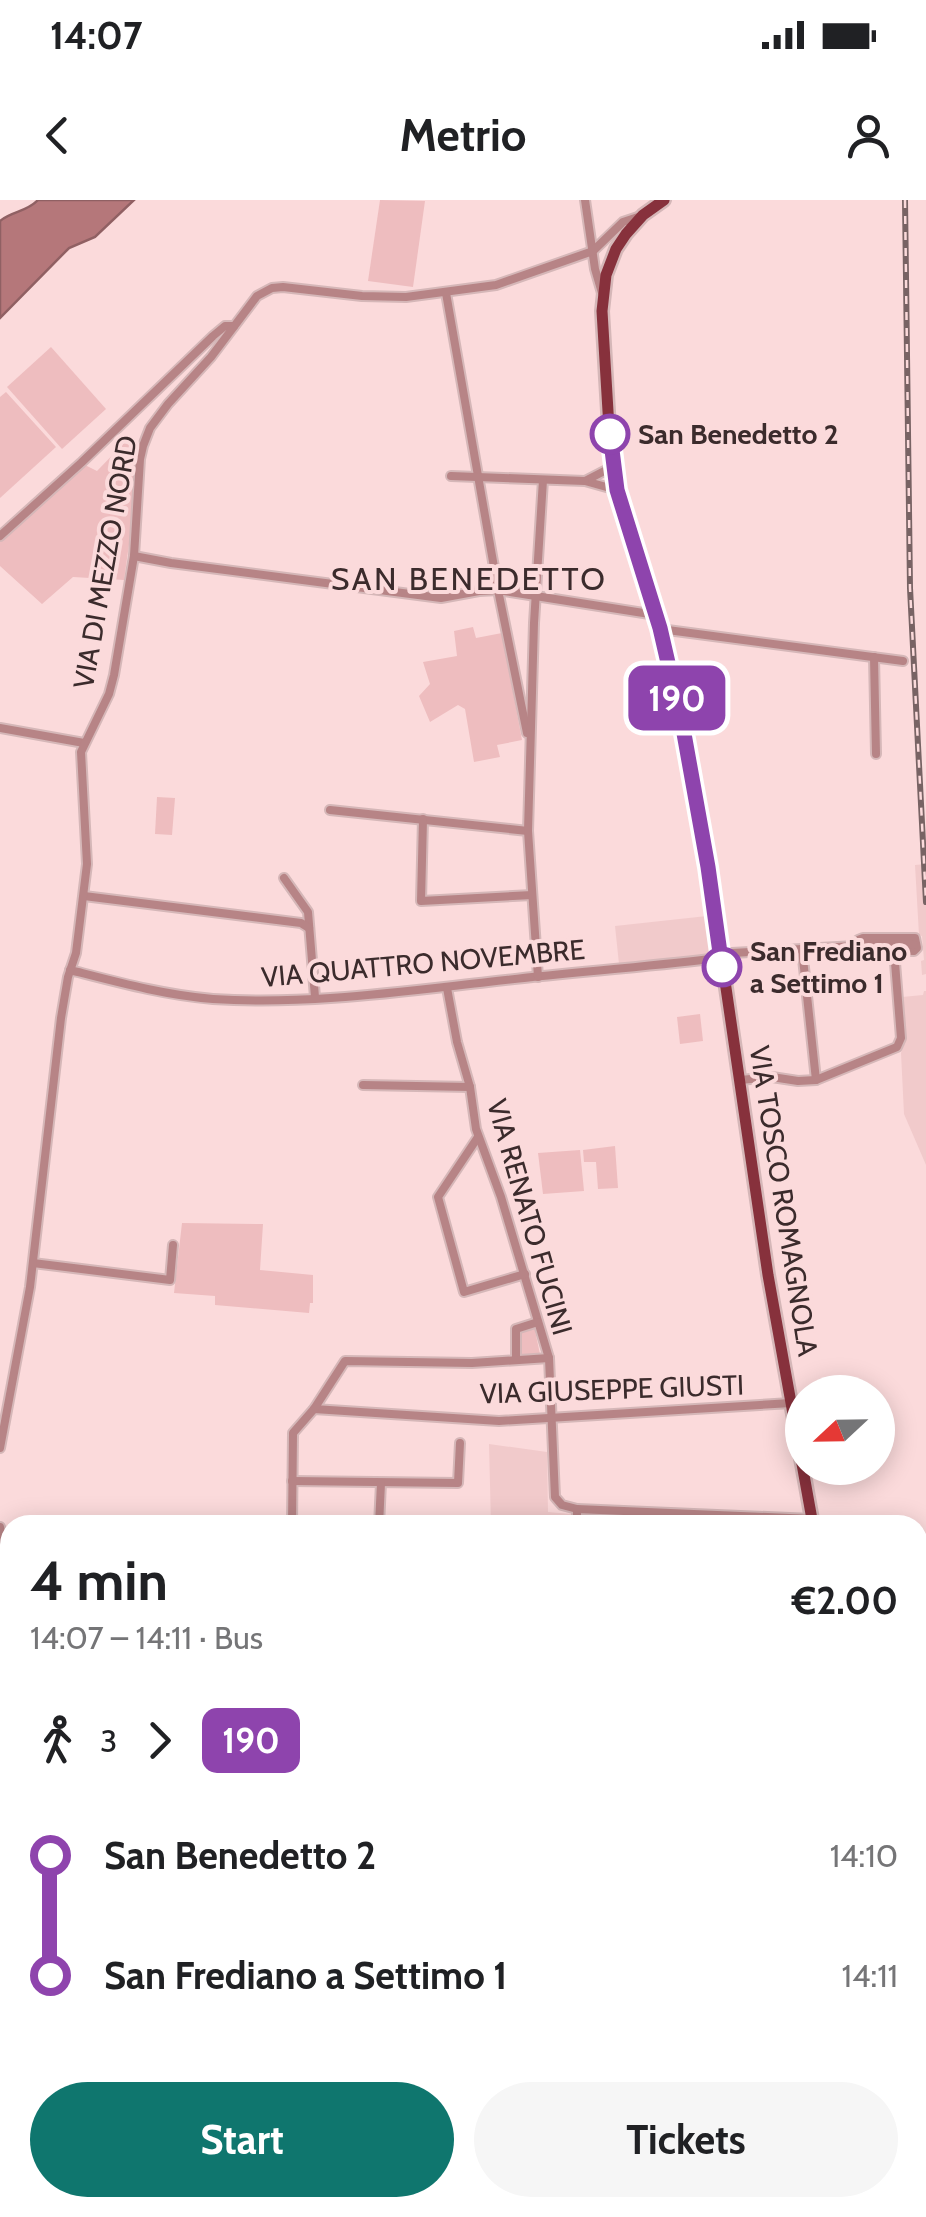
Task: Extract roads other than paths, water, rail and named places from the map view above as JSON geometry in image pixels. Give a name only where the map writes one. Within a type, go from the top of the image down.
[{"type":"main road","name":"VIA TOSCO ROMAGNOLA","points":[[664,200],[626,234],[606,274],[602,293],[605,384],[617,490],[660,628],[692,770],[786,1375]]},
{"type":"main road","name":"VIA TOSCO ROMAGNOLA","points":[[805,1485],[811,1515]]},
{"type":"street","points":[[585,200],[602,293]]},
{"type":"street","name":"VIA DI MEZZO NORD","points":[[0,1448],[33,1263],[54,1073],[84,896],[87,861],[80,759],[112,684],[134,556],[140,459],[146,439],[168,404],[258,296],[278,287],[406,297],[496,285],[594,251],[623,222],[643,215]]},
{"type":"street","points":[[446,294],[498,590],[530,742]]},
{"type":"street","points":[[0,536],[213,336],[225,326],[234,326]]},
{"type":"street","points":[[584,481],[614,466]]},
{"type":"street","points":[[451,476],[584,481],[617,490]]},
{"type":"street","points":[[538,976],[528,831],[543,480]]},
{"type":"street","points":[[134,556],[440,598],[498,590],[656,615]]},
{"type":"street","points":[[660,628],[903,661]]},
{"type":"street","points":[[874,657],[876,754]]},
{"type":"street","points":[[0,728],[84,743]]},
{"type":"street","points":[[330,810],[528,831]]},
{"type":"street","points":[[423,819],[421,901],[532,895]]},
{"type":"street","points":[[284,878],[306,908],[315,997]]},
{"type":"street","points":[[84,896],[298,923],[309,928]]},
{"type":"street","points":[[863,938],[915,938],[918,948],[914,951],[854,946],[863,938]]},
{"type":"street","points":[[854,946],[914,944]]},
{"type":"street","name":"VIA QUATTRO NOVEMBRE","points":[[70,970],[190,996],[315,997],[446,988],[721,955],[854,946]]},
{"type":"street","points":[[802,949],[816,1080]]},
{"type":"street","points":[[740,1080],[816,1080],[897,1048],[901,1038],[894,950]]},
{"type":"street","name":"VIA RENATO FUCINI","points":[[446,988],[478,1137],[490,1162],[548,1358],[556,1499],[577,1509]]},
{"type":"street","name":"VIA RENATO FUCINI","points":[[363,1085],[470,1087]]},
{"type":"street","points":[[478,1137],[438,1197],[464,1292],[525,1274]]},
{"type":"street","points":[[33,1263],[170,1280],[174,1245]]},
{"type":"street","points":[[516,1360],[516,1328],[538,1322]]},
{"type":"street","points":[[292,1515],[293,1433],[345,1361],[472,1363],[548,1358]]},
{"type":"street","name":"VIA GIUSEPPE GIUSTI","points":[[314,1409],[499,1421],[785,1403]]},
{"type":"street","points":[[292,1480],[458,1484],[460,1443]]},
{"type":"street","points":[[379,1515],[381,1482]]},
{"type":"street","points":[[577,1515],[577,1509],[666,1515]]},
{"type":"railway","points":[[905,200],[910,588],[926,902]]},
{"type":"place","name":"San Benedetto 2","points":[[610,434]]},
{"type":"place","name":"San Frediano a Settimo 1","points":[[722,967]]},
{"type":"district","name":"SAN BENEDETTO","points":[[469,579]]}]
